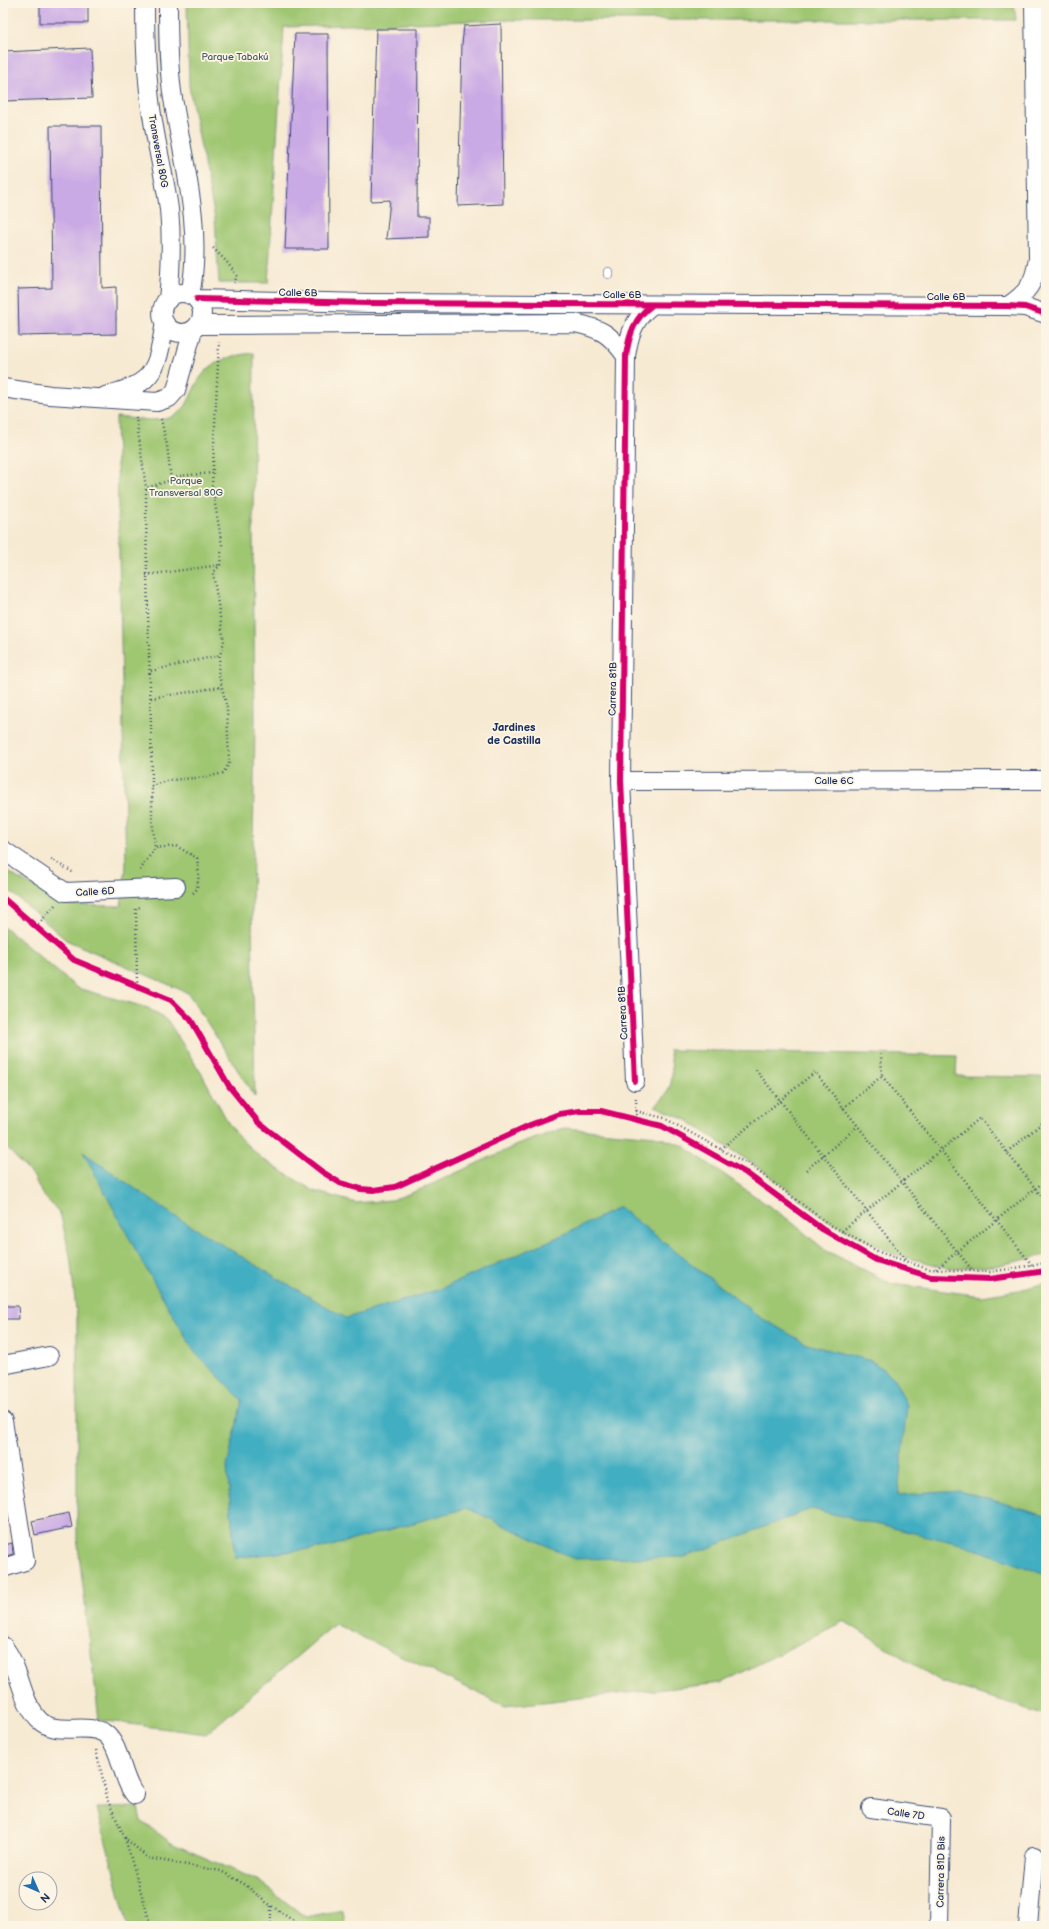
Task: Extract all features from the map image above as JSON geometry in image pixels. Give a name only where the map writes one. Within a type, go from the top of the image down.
[{"type":"street","name":"Transversal 80G","points":[[145,3],[146,48],[150,102],[168,208],[171,236],[172,261],[168,300]]},
{"type":"street","points":[[168,3],[170,73],[194,229],[193,297]]},
{"type":"street","points":[[1008,306],[1023,295],[1033,282],[1038,259],[1034,3]]},
{"type":"street","points":[[3,388],[50,395],[134,402],[157,402],[169,398],[176,390],[195,328],[202,312],[201,305],[193,297],[178,294],[168,300],[163,307],[162,315],[165,324],[174,332],[181,333],[195,328],[220,326],[575,323],[602,330],[612,337],[626,356]]},
{"type":"street","name":"Calle 6B","points":[[193,297],[221,300],[376,303],[1008,306],[1025,307],[1046,314]]},
{"type":"street","name":"Carrera 81B","points":[[635,1081],[621,781],[626,356],[636,320],[642,312],[652,305]]},
{"type":"street","points":[[100,398],[126,390],[146,379],[154,366],[159,353],[165,324]]},
{"type":"street","name":"Calle 6C","points":[[621,781],[1046,779]]},
{"type":"street","name":"Calle 6D","points":[[3,850],[65,892],[183,890]]},
{"type":"street","points":[[3,1365],[49,1356]]},
{"type":"street","points":[[3,1421],[25,1561],[3,1568]]},
{"type":"street","points":[[3,1646],[16,1667],[30,1710],[41,1722],[56,1728],[90,1730],[104,1733],[114,1745],[129,1788],[135,1795]]},
{"type":"street","name":"Calle 7D","points":[[871,1808],[941,1818]]},
{"type":"street","name":"Carrera 81D Bis","points":[[939,1926],[941,1818]]},
{"type":"street","points":[[1028,1926],[1034,1856]]},
{"type":"path","points":[[194,229],[226,261],[237,276],[233,288],[221,300]]},
{"type":"path","points":[[152,786],[170,780],[206,777],[223,773],[229,764],[228,708],[221,687],[218,671],[220,655],[224,642],[213,573],[220,565],[222,545],[212,486],[220,326]]},
{"type":"path","points":[[134,402],[146,488],[146,575],[151,671],[152,817],[156,848],[135,876]]},
{"type":"path","points":[[157,402],[167,445],[171,480]]},
{"type":"path","points":[[146,488],[179,476],[213,473]]},
{"type":"path","points":[[146,575],[220,565]]},
{"type":"path","points":[[151,671],[220,655]]},
{"type":"path","points":[[151,698],[221,687]]},
{"type":"path","points":[[156,848],[176,846],[197,858],[199,873],[197,889],[183,890]]},
{"type":"path","points":[[23,864],[46,856],[75,874],[82,875]]},
{"type":"path","points":[[36,927],[65,892]]},
{"type":"path","points":[[141,906],[136,909],[135,985],[144,989]]},
{"type":"path","points":[[31,922],[42,932]]},
{"type":"path","points":[[882,1054],[882,1076],[1032,1265]]},
{"type":"path","points":[[756,1070],[907,1262]]},
{"type":"path","points":[[721,1149],[815,1072],[972,1271]]},
{"type":"path","points":[[843,1108],[882,1076]]},
{"type":"path","points":[[635,1081],[636,1111],[640,1120]]},
{"type":"path","points":[[636,1111],[664,1118],[751,1166],[828,1223],[879,1252],[928,1269],[990,1272],[1046,1263]]},
{"type":"path","points":[[629,1118],[640,1120]]},
{"type":"path","points":[[842,1231],[980,1118],[1046,1202]]},
{"type":"path","points":[[1007,1152],[1046,1120]]},
{"type":"path","points":[[806,1170],[858,1126]]},
{"type":"path","points":[[936,1269],[1046,1180]]},
{"type":"path","points":[[918,1273],[931,1277]]},
{"type":"path","points":[[962,1278],[990,1279],[1018,1275]]},
{"type":"path","points":[[90,1730],[108,1801],[125,1838],[151,1926]]},
{"type":"path","points":[[125,1838],[148,1858],[221,1871],[246,1884],[271,1906],[301,1926]]},
{"type":"path","points":[[271,1906],[271,1926]]},
{"type":"green space","name":"Parque Tabakú","points":[[187,3],[1014,3],[1016,20],[503,20],[284,27],[268,283],[219,283],[215,219],[189,86]]},
{"type":"green space","name":"Parque Transversal 80G","points":[[254,353],[253,534],[255,722],[252,913],[255,1097],[188,993],[66,940],[3,885],[3,868],[19,879],[71,905],[121,906],[126,866],[116,417],[160,420],[172,417],[180,412],[188,402],[204,372],[218,362],[234,356]]},
{"type":"green space","points":[[3,926],[77,988],[148,1008],[168,1021],[203,1076],[229,1124],[241,1139],[262,1159],[314,1191],[356,1203],[392,1200],[419,1190],[517,1145],[564,1128],[655,1136],[682,1145],[789,1220],[825,1250],[892,1284],[982,1296],[1019,1290],[1046,1283],[1046,1715],[942,1682],[844,1621],[721,1683],[505,1706],[335,1624],[206,1734],[99,1720],[77,1537],[77,1319],[70,1255],[60,1213],[42,1194],[34,1177],[7,1148],[3,1147]]},
{"type":"green space","points":[[669,1050],[957,1056],[956,1076],[1046,1077],[1046,1255],[995,1266],[948,1268],[893,1254],[827,1220],[765,1172],[685,1119],[655,1106],[662,1100],[670,1088],[672,1067]]},
{"type":"green space","points":[[138,1807],[141,1821],[173,1844],[259,1881],[305,1917],[343,1910],[345,1926],[128,1926],[97,1808]]},
{"type":"water","points":[[83,1152],[170,1213],[346,1318],[440,1289],[578,1228],[619,1207],[758,1316],[807,1344],[872,1361],[894,1378],[907,1405],[898,1495],[959,1491],[1046,1515],[1046,1575],[965,1545],[811,1509],[685,1557],[575,1559],[467,1508],[328,1547],[235,1558],[227,1467],[242,1400],[195,1353],[141,1260]]},
{"type":"building","points":[[40,3],[88,3],[88,23],[40,23]]},
{"type":"building","points":[[501,24],[503,204],[458,206],[462,44],[464,26]]},
{"type":"building","points":[[376,29],[418,29],[417,217],[429,217],[429,237],[386,239],[390,200],[371,201]]},
{"type":"building","points":[[295,34],[328,34],[329,249],[285,249]]},
{"type":"building","points":[[90,48],[92,98],[3,101],[3,52]]},
{"type":"building","points":[[50,126],[101,126],[102,288],[116,287],[116,334],[19,336],[18,289],[52,288]]},
{"type":"building","points":[[3,1306],[18,1306],[19,1319],[3,1319]]},
{"type":"building","points":[[69,1513],[72,1527],[35,1535],[32,1521]]},
{"type":"building","points":[[12,1543],[13,1554],[3,1557],[3,1545]]},
{"type":"cycle path","points":[[197,299],[368,303],[1008,306],[1025,307],[1046,314]]},
{"type":"cycle path","points":[[635,1081],[621,781],[626,356],[633,328],[641,316],[652,305]]},
{"type":"cycle path","points":[[3,898],[74,960],[171,1000],[191,1020],[229,1086],[259,1123],[321,1171],[340,1183],[361,1189],[373,1190],[395,1187],[530,1125],[559,1114],[580,1111],[601,1111],[662,1126],[746,1173],[822,1229],[876,1260],[931,1277],[990,1279],[1046,1271]]},
{"type":"district","name":"Jardines de Castilla","points":[[514,733]]}]
